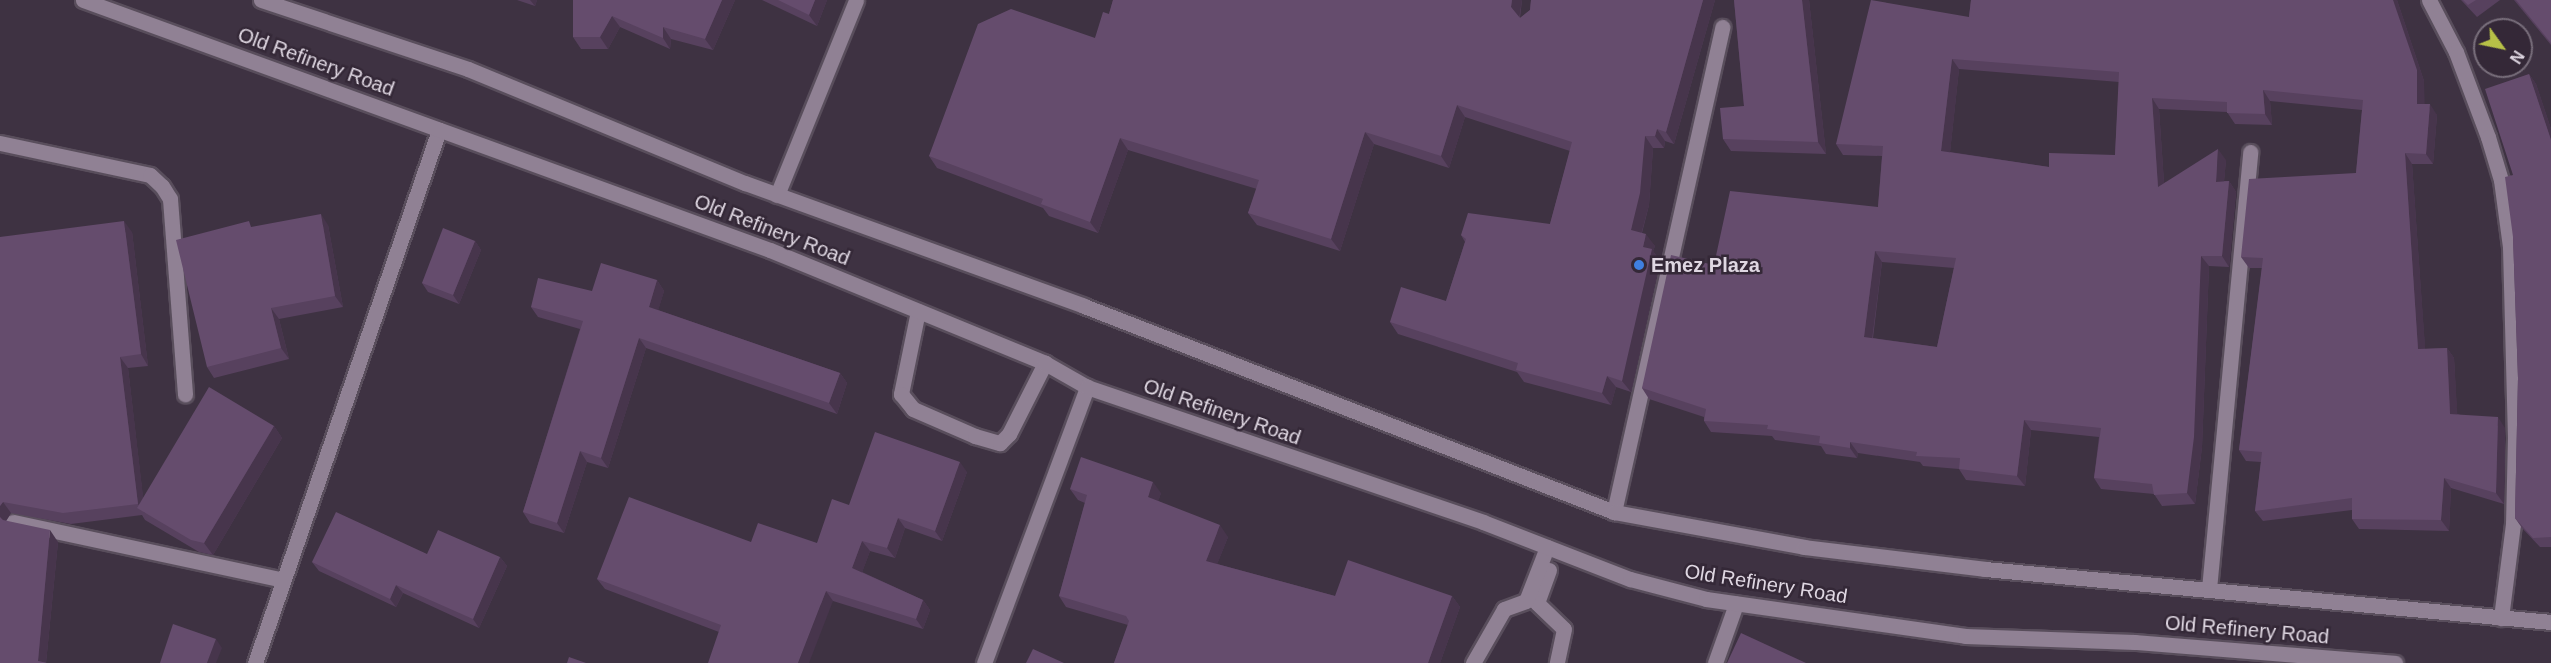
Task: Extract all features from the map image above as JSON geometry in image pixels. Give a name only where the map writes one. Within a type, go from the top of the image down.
[{"type":"main road","name":"Old Refinery Road","points":[[83,0],[770,250],[1045,363],[1087,387],[1551,548],[1630,579],[1736,604],[1965,636],[2135,642],[2395,663]]},
{"type":"main road","name":"Old Refinery Road","points":[[261,0],[468,69],[777,195],[1084,306],[1614,512],[1804,547],[2551,622]]},
{"type":"main road","points":[[777,195],[856,0]]},
{"type":"main road","points":[[2429,0],[2456,52],[2488,137],[2501,180],[2510,247],[2515,437],[2513,524],[2501,618]]},
{"type":"main road","points":[[1614,512],[1722,27]]},
{"type":"main road","points":[[255,663],[439,130]]},
{"type":"main road","points":[[0,143],[150,175],[162,186],[170,199],[185,394]]},
{"type":"main road","points":[[2209,589],[2250,152]]},
{"type":"main road","points":[[918,311],[901,394],[913,409],[975,436],[1000,443],[1009,434],[1045,363]]},
{"type":"main road","points":[[984,663],[1087,387]]},
{"type":"main road","points":[[13,522],[283,580]]},
{"type":"main road","points":[[1473,663],[1504,609],[1526,601],[1551,548]]},
{"type":"main road","points":[[1551,548],[1537,603],[1564,629],[1557,663]]},
{"type":"main road","points":[[1714,663],[1736,604]]},
{"type":"building","points":[[573,0],[722,0],[705,39],[663,27],[663,38],[612,16],[600,37],[573,37]]},
{"type":"building","points":[[778,0],[815,0],[809,15]]},
{"type":"building","points":[[1113,0],[1512,0],[1511,7],[1520,18],[1530,10],[1531,0],[1703,0],[1666,132],[1657,129],[1655,136],[1645,136],[1640,193],[1631,230],[1646,234],[1643,247],[1652,249],[1622,381],[1607,376],[1602,393],[1516,370],[1518,363],[1390,322],[1401,287],[1446,301],[1466,239],[1461,235],[1468,213],[1550,224],[1572,142],[1457,105],[1441,156],[1365,132],[1331,239],[1248,213],[1259,180],[1120,138],[1090,222],[1041,204],[1043,199],[929,156],[978,24],[1011,9],[1095,38],[1103,12],[1109,14]]},
{"type":"building","points":[[1734,0],[1802,0],[1818,142],[1723,139],[1720,108],[1744,106]]},
{"type":"building","points":[[1871,0],[1969,17],[1971,0],[2393,0],[2417,70],[2417,104],[2430,104],[2426,154],[2405,153],[2418,349],[2447,348],[2450,414],[2498,417],[2496,493],[2444,478],[2441,520],[2352,519],[2352,498],[2255,511],[2262,452],[2239,450],[2263,258],[2241,257],[2249,179],[2356,173],[2363,100],[2263,90],[2265,114],[2227,113],[2227,102],[2152,98],[2158,187],[2218,149],[2216,182],[2229,181],[2222,256],[2201,256],[2194,437],[2187,493],[2154,495],[2152,484],[2094,478],[2101,428],[2024,420],[2017,476],[1959,469],[1960,458],[1916,456],[1917,452],[1850,442],[1850,448],[1819,443],[1820,436],[1767,429],[1768,425],[1704,421],[1706,409],[1642,388],[1671,255],[1714,265],[1730,191],[1878,207],[1883,146],[1836,144]],"holes":[[[1952,59],[2119,72],[2115,155],[2049,153],[2049,167],[1941,151]],[[1875,251],[1956,258],[1937,347],[1864,337]]]},
{"type":"building","points":[[2463,0],[2476,0],[2468,5]]},
{"type":"building","points":[[2516,0],[2551,0],[2551,43],[2533,18]]},
{"type":"building","points":[[2517,78],[2530,78],[2551,140],[2551,537],[2533,538],[2515,518],[2518,378],[2513,237],[2505,177],[2513,175],[2485,89]]},
{"type":"building","points":[[321,214],[335,296],[271,308],[281,348],[207,367],[176,240],[249,221],[251,227]]},
{"type":"building","points":[[124,221],[141,354],[120,357],[138,504],[63,513],[3,502],[0,506],[0,237]]},
{"type":"building","points":[[443,228],[475,241],[453,295],[422,283]]},
{"type":"building","points":[[601,263],[657,280],[649,307],[840,373],[829,403],[639,338],[601,458],[580,451],[557,523],[523,512],[583,321],[531,307],[538,278],[592,291]]},
{"type":"building","points":[[209,387],[274,426],[204,543],[191,540],[137,508]]},
{"type":"building","points":[[875,432],[960,462],[935,531],[898,518],[887,548],[862,541],[852,568],[923,600],[916,619],[826,591],[798,663],[708,663],[721,625],[597,579],[629,497],[751,542],[758,523],[817,543],[832,499],[849,505]]},
{"type":"building","points":[[1081,457],[1153,482],[1148,497],[1220,525],[1206,561],[1335,596],[1348,560],[1452,596],[1428,663],[1114,663],[1129,621],[1126,616],[1059,596],[1087,495],[1070,489]]},
{"type":"building","points":[[336,512],[427,554],[438,530],[500,557],[473,619],[396,585],[390,599],[312,562]]},
{"type":"building","points":[[0,517],[3,520],[50,530],[38,661],[47,663],[0,663]]},
{"type":"building","points":[[173,624],[216,639],[207,663],[160,663]]},
{"type":"building","points":[[1741,633],[1806,663],[1727,663]]},
{"type":"building","points":[[1033,649],[1064,663],[1026,663]]},
{"type":"building","points":[[569,657],[586,663],[567,663]]},
{"type":"place","name":"Emez Plaza","points":[[1639,265]]}]
